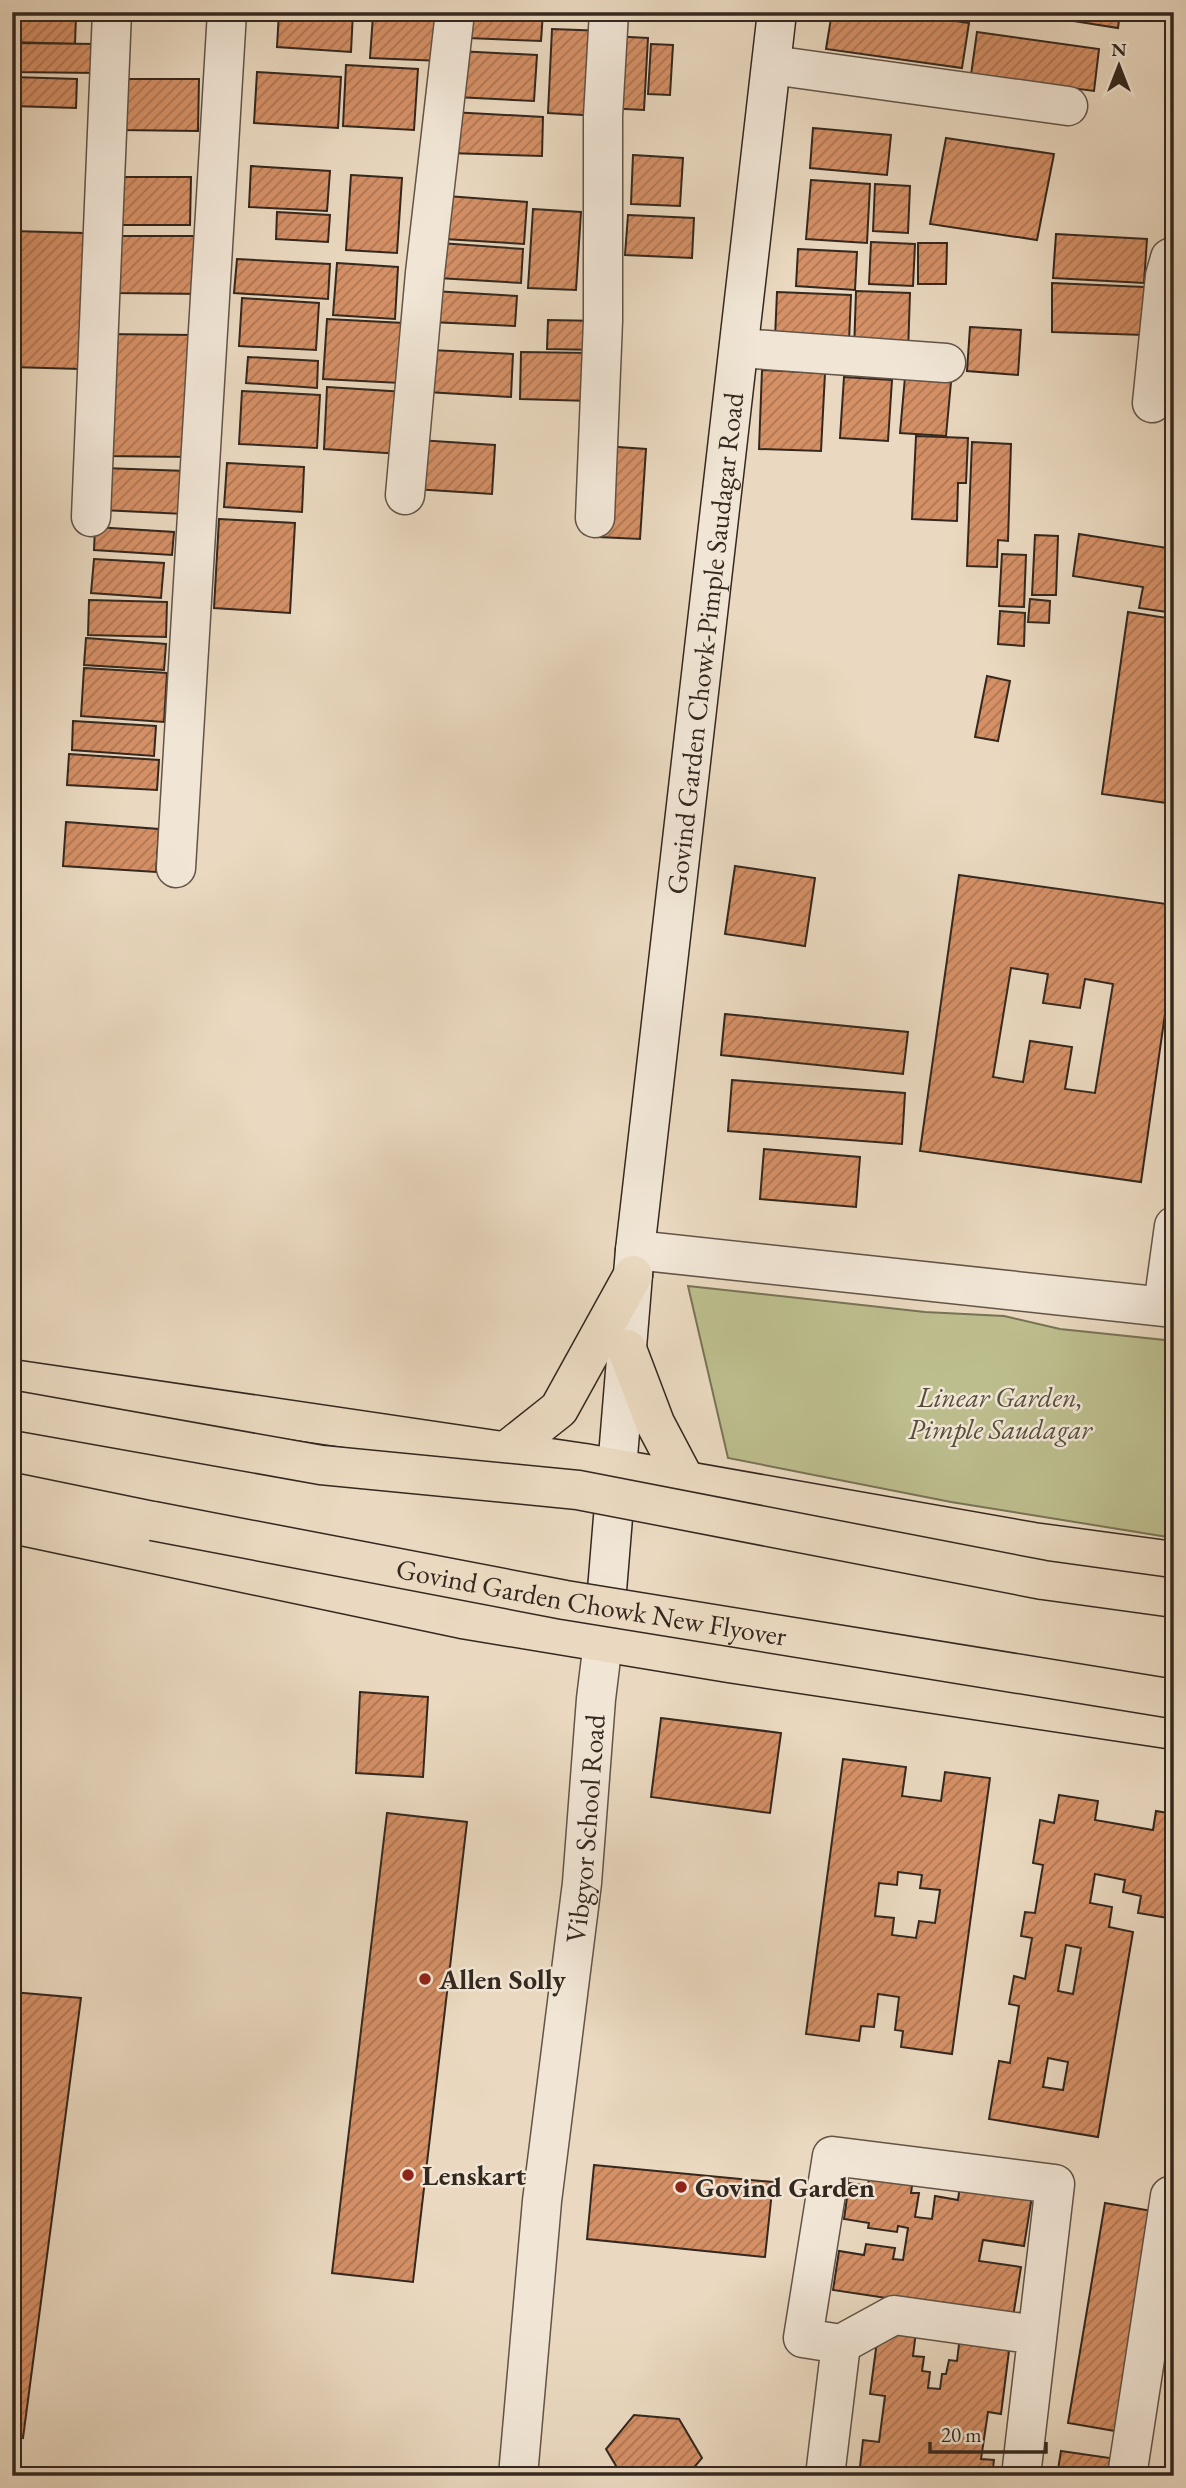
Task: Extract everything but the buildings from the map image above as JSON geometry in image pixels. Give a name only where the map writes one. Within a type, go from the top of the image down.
[{"type":"main road","points":[[506,1451],[559,1409],[634,1263]]},
{"type":"main road","points":[[627,1349],[655,1423],[685,1480]]},
{"type":"main road","points":[[12,1379],[462,1447],[506,1451],[1033,1542],[1174,1561]]},
{"type":"main road","points":[[12,1410],[321,1465],[578,1490],[1043,1580],[1174,1598]]},
{"type":"main road","name":"Govind Garden Chowk New Flyover","points":[[12,1492],[565,1600],[1174,1699]]},
{"type":"main road","points":[[12,1524],[462,1619],[1174,1730]]},
{"type":"street","points":[[91,517],[113,12]]},
{"type":"street","points":[[176,868],[227,12]]},
{"type":"street","points":[[405,495],[425,273],[455,12]]},
{"type":"street","points":[[595,517],[603,321],[603,116],[610,12]]},
{"type":"street","name":"Govind Garden Chowk-Pimple Saudagar Road","points":[[619,1470],[634,1263],[777,12]]},
{"type":"street","points":[[772,65],[1068,106]]},
{"type":"street","points":[[1152,403],[1165,276],[1173,251]]},
{"type":"street","points":[[739,348],[946,363]]},
{"type":"street","points":[[634,1263],[1168,1307],[1174,1226]]},
{"type":"street","name":"Vibgyor School Road","points":[[518,2476],[542,2201],[582,1883],[596,1699],[619,1470]]},
{"type":"street","points":[[1021,2476],[1055,2185],[832,2156],[803,2338],[841,2344],[894,2315],[1037,2335]]},
{"type":"street","points":[[1127,2476],[1170,2196]]},
{"type":"street","points":[[825,2476],[841,2344]]},
{"type":"green space","name":"Linear Garden, Pimple Saudagar","points":[[688,1286],[925,1312],[1004,1316],[1060,1329],[1174,1341],[1174,1538],[951,1502],[728,1458]]},
{"type":"place","name":"Allen Solly","points":[[425,1979]]},
{"type":"place","name":"Lenskart","points":[[408,2175]]},
{"type":"place","name":"Govind Garden","points":[[681,2187]]}]
